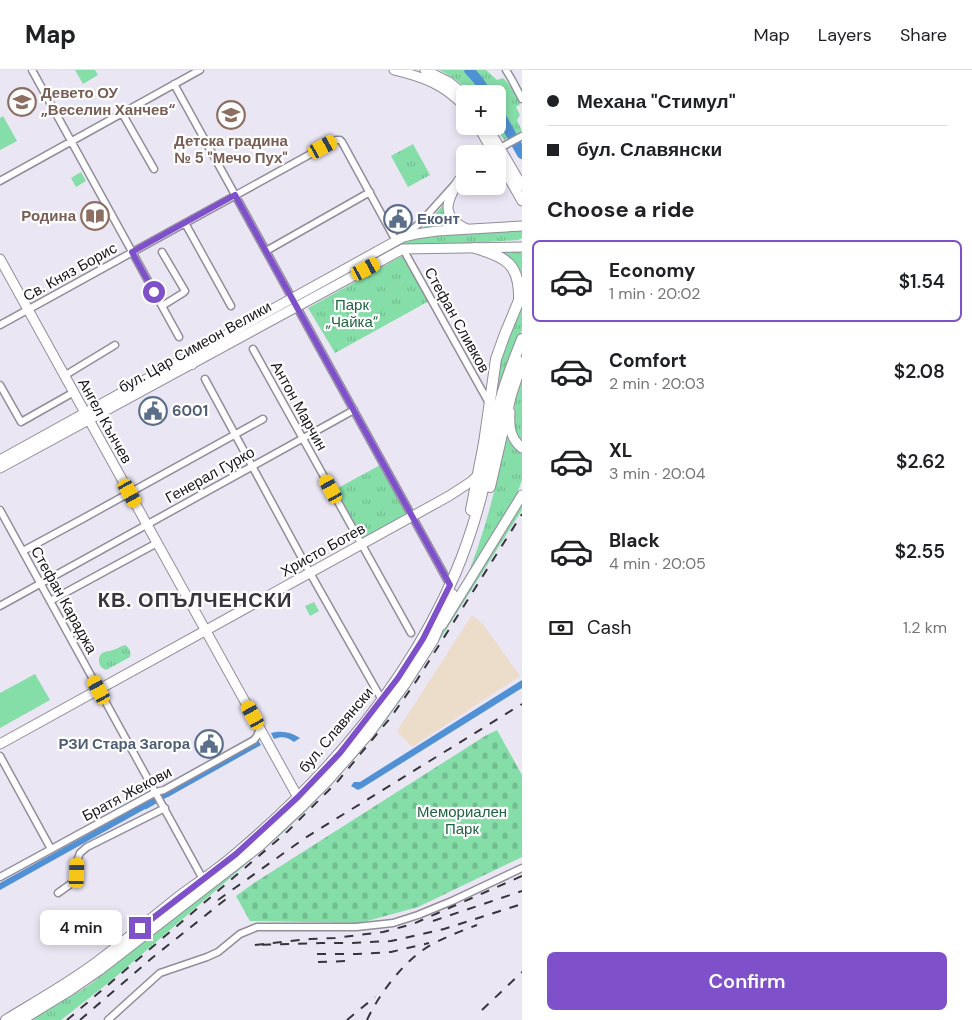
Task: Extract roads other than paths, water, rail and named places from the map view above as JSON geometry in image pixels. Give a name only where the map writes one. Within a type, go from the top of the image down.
[{"type":"main road","points":[[394,70],[412,74],[438,84],[456,98]]},
{"type":"main road","points":[[425,70],[438,75],[456,88]]},
{"type":"main road","points":[[506,166],[522,186]]},
{"type":"main road","points":[[506,173],[522,201]]},
{"type":"main road","points":[[456,186],[449,198],[448,209],[456,223],[469,230]]},
{"type":"main road","name":"бул. Цар Симеон Велики","points":[[295,303],[398,240],[410,235],[437,231],[522,226]]},
{"type":"main road","points":[[498,248],[522,241]]},
{"type":"main road","name":"бул. Цар Симеон Велики","points":[[0,468],[190,360],[295,303],[403,249],[522,247]]},
{"type":"main road","points":[[464,552],[484,443],[496,359],[520,297],[517,278],[509,262],[501,256],[475,248]]},
{"type":"main road","name":"Ангел Кънчев","points":[[0,259],[300,801]]},
{"type":"main road","name":"бул. Славянски","points":[[21,1020],[99,970],[205,883],[236,854],[327,781],[369,733],[406,682],[433,640],[470,549],[488,493],[511,396],[522,339]]},
{"type":"main road","name":"бул. Славянски","points":[[300,801],[398,678],[423,639],[450,585],[464,552],[484,486],[500,401],[519,358]]},
{"type":"main road","points":[[511,396],[510,432],[516,443],[522,448]]},
{"type":"main road","name":"бул. Цар Симеон Велики","points":[[0,460],[87,417]]},
{"type":"main road","name":"Христо Ботев","points":[[0,744],[413,517],[449,496],[478,475]]},
{"type":"main road","points":[[449,496],[464,492],[473,501]]},
{"type":"main road","points":[[433,640],[522,495]]},
{"type":"main road","name":"бул. Славянски","points":[[6,1020],[59,988],[100,960],[174,902],[205,883]]},
{"type":"street","points":[[32,70],[179,337]]},
{"type":"street","points":[[0,181],[200,70]]},
{"type":"street","points":[[506,70],[522,99]]},
{"type":"street","points":[[174,84],[450,585]]},
{"type":"street","points":[[122,113],[154,169]]},
{"type":"street","points":[[506,145],[522,136]]},
{"type":"street","name":"Св. Княз Борис","points":[[0,325],[336,140],[342,142],[370,192]]},
{"type":"street","name":"бул. Цар Симеон Велики","points":[[398,240],[420,223],[456,183]]},
{"type":"street","points":[[266,251],[370,192],[398,240]]},
{"type":"street","points":[[185,223],[232,306]]},
{"type":"street","name":"Стефан Сливков","points":[[403,249],[489,403]]},
{"type":"street","points":[[162,252],[185,291],[162,306]]},
{"type":"street","points":[[64,376],[115,345]]},
{"type":"street","name":"Антон Марчин","points":[[253,349],[411,632]]},
{"type":"street","points":[[205,379],[251,467],[382,700]]},
{"type":"street","points":[[0,385],[20,422],[74,392]]},
{"type":"street","name":"Генерал Гурко","points":[[0,606],[354,410]]},
{"type":"street","points":[[23,551],[263,419]]},
{"type":"street","name":"Стефан Караджа","points":[[0,510],[205,883]]},
{"type":"street","points":[[50,601],[157,543]]},
{"type":"street","name":"Братя Жекови","points":[[0,877],[164,790],[254,740],[257,736],[264,735]]},
{"type":"street","points":[[0,756],[51,849]]},
{"type":"street","points":[[58,892],[72,883],[77,873],[77,861],[80,853],[86,847],[165,808]]},
{"type":"street","points":[[108,1020],[160,973],[207,958],[248,930],[257,927],[356,927],[394,923],[452,901],[522,868]]},
{"type":"water","points":[[522,680],[522,688],[362,788],[358,790],[351,786],[354,782],[360,782]]},
{"type":"water","points":[[271,733],[288,733],[300,738],[294,742],[284,738],[274,739]]},
{"type":"water","points":[[258,740],[261,745],[168,797],[165,792]]},
{"type":"water","points":[[151,799],[154,804],[0,890],[0,883]]},
{"type":"waterway","points":[[469,70],[481,85]]},
{"type":"waterway","points":[[506,125],[522,154]]},
{"type":"waterway","points":[[146,806],[172,791]]},
{"type":"railway","points":[[67,1020],[288,831],[338,781],[391,717],[417,680],[522,514]]},
{"type":"railway","points":[[218,900],[305,838],[522,704]]},
{"type":"railway","points":[[522,876],[413,924],[383,932],[254,945],[391,941],[444,929],[522,904]]},
{"type":"railway","points":[[433,921],[522,891]]},
{"type":"railway","points":[[80,1020],[152,958],[226,899]]},
{"type":"railway","points":[[367,1020],[377,1001],[391,982],[415,956],[436,942],[477,925]]},
{"type":"railway","points":[[317,954],[391,952],[429,943]]},
{"type":"railway","points":[[318,962],[348,961]]},
{"type":"railway","points":[[482,1010],[522,972]]},
{"type":"railway","points":[[347,1020],[375,997]]},
{"type":"place","name":"Девето ОУ „Веселин Ханчев“","points":[[22,102]]},
{"type":"place","name":"Детска градина № 5 \"Мечо Пух\"","points":[[231,115]]},
{"type":"place","name":"Родина","points":[[95,216]]},
{"type":"place","name":"Еконт","points":[[398,219]]},
{"type":"place","name":"6001","points":[[153,411]]},
{"type":"place","name":"РЗИ Стара Загора","points":[[209,744]]},
{"type":"district","name":"КВ. ОПЪЛЧЕНСКИ","points":[[195,600]]},
{"type":"park label","name":"Парк „Чайка“","points":[[352,314]]},
{"type":"park label","name":"Мемориален Парк","points":[[462,820]]}]
